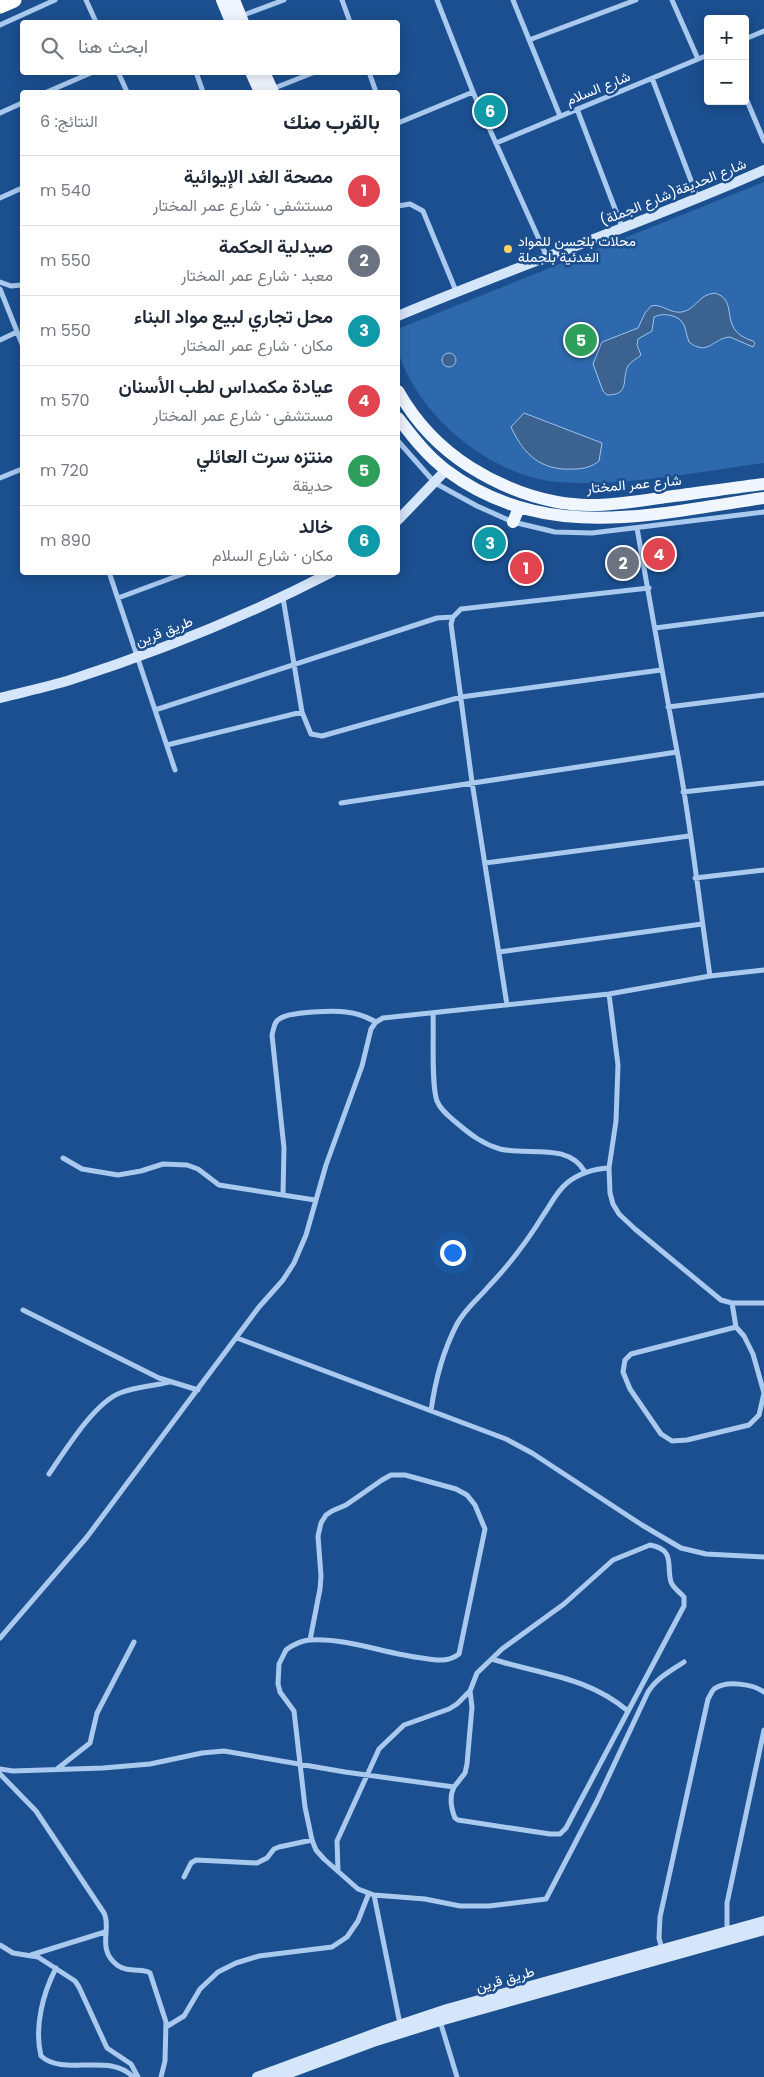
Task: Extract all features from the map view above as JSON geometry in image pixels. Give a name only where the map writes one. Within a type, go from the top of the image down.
[{"type":"highway","points":[[0,6],[14,0]]},
{"type":"main road","points":[[222,0],[238,20]]},
{"type":"main road","points":[[234,0],[238,20]]},
{"type":"main road","points":[[255,75],[267,90]]},
{"type":"main road","points":[[265,75],[268,90]]},
{"type":"main road","name":"شارع عمر المختار","points":[[400,395],[408,409],[428,433],[458,459],[489,479],[522,494],[559,502],[594,505],[633,502],[764,484]]},
{"type":"main road","points":[[400,421],[417,443],[446,470],[484,493],[519,508],[556,516],[595,520],[670,512],[764,498]]},
{"type":"main road","points":[[513,522],[519,508]]},
{"type":"street","points":[[0,24],[55,0]]},
{"type":"street","points":[[86,0],[95,20]]},
{"type":"street","points":[[238,20],[284,0]]},
{"type":"street","points":[[342,0],[349,20]]},
{"type":"street","points":[[513,0],[560,116]]},
{"type":"street","points":[[529,40],[636,0]]},
{"type":"street","points":[[672,0],[698,59]]},
{"type":"street","points":[[439,1],[473,92],[546,257]]},
{"type":"street","points":[[749,37],[764,31]]},
{"type":"street","name":"شارع السلام","points":[[496,144],[704,57]]},
{"type":"street","points":[[52,90],[86,75]]},
{"type":"street","points":[[119,75],[126,90]]},
{"type":"street","points":[[197,75],[202,90]]},
{"type":"street","points":[[270,90],[308,75]]},
{"type":"street","points":[[370,75],[375,90]]},
{"type":"street","points":[[652,78],[698,199]]},
{"type":"street","points":[[400,122],[473,92]]},
{"type":"street","points":[[0,113],[20,105]]},
{"type":"street","points":[[749,105],[764,141]]},
{"type":"street","points":[[577,109],[622,227]]},
{"type":"street","name":"شارع الحديقة(شارع الجملة)","points":[[400,315],[456,291],[698,199],[764,170]]},
{"type":"street","points":[[0,198],[20,189]]},
{"type":"street","points":[[400,206],[410,204],[424,211],[456,291]]},
{"type":"street","points":[[0,282],[12,286],[20,285]]},
{"type":"street","points":[[0,289],[20,339]]},
{"type":"street","points":[[0,340],[17,332]]},
{"type":"street","points":[[400,443],[435,483],[477,506],[513,522],[555,532],[592,533],[764,512]]},
{"type":"street","points":[[400,518],[446,470]]},
{"type":"street","points":[[0,478],[20,471]]},
{"type":"street","points":[[637,528],[677,752],[710,976]]},
{"type":"street","points":[[110,575],[175,770]]},
{"type":"street","points":[[118,598],[179,575]]},
{"type":"street","name":"طريق قرين","points":[[0,698],[70,680],[138,656],[284,598],[326,575]]},
{"type":"street","points":[[507,1005],[472,782],[451,624],[453,617],[461,609],[649,588]]},
{"type":"street","points":[[284,598],[302,712],[311,734],[322,736],[461,697],[661,670]]},
{"type":"street","points":[[655,628],[764,614]]},
{"type":"street","points":[[155,710],[437,618],[453,617]]},
{"type":"street","points":[[668,707],[764,695]]},
{"type":"street","points":[[167,745],[302,712]]},
{"type":"street","points":[[341,803],[677,752]]},
{"type":"street","points":[[683,792],[764,783]]},
{"type":"street","points":[[485,863],[689,836]]},
{"type":"street","points":[[695,878],[764,870]]},
{"type":"street","points":[[499,952],[702,924]]},
{"type":"street","points":[[0,1638],[87,1537],[294,1264],[306,1235],[315,1200],[362,1066],[371,1029],[376,1022],[383,1018],[609,994],[710,976],[764,970]]},
{"type":"street","points":[[609,994],[618,1065],[616,1121],[609,1168],[610,1193],[613,1204],[619,1214],[721,1300],[732,1303],[764,1303]]},
{"type":"street","points":[[283,1194],[284,1148],[272,1035],[275,1024],[280,1018],[298,1013],[345,1011],[366,1016],[376,1022]]},
{"type":"street","points":[[433,1013],[435,1094],[442,1110],[474,1138],[485,1143],[502,1149],[554,1152],[568,1156],[580,1163],[585,1172]]},
{"type":"street","points":[[63,1158],[82,1169],[118,1174],[141,1171],[163,1164],[187,1165],[198,1169],[219,1185],[315,1200]]},
{"type":"street","points":[[431,1411],[439,1370],[458,1322],[471,1304],[526,1243],[556,1195],[566,1184],[585,1172],[609,1168]]},
{"type":"street","points":[[732,1303],[736,1327],[744,1336],[759,1372],[764,1393],[760,1414],[749,1424],[733,1430],[687,1440],[672,1441],[661,1434],[630,1389],[623,1372],[625,1360],[631,1354],[736,1327]]},
{"type":"street","points":[[23,1310],[170,1382],[198,1390]]},
{"type":"street","points":[[237,1338],[506,1439],[532,1452],[642,1525],[682,1548],[706,1554],[764,1557]]},
{"type":"street","points":[[49,1474],[79,1430],[114,1396],[121,1392],[170,1382]]},
{"type":"street","points":[[310,1640],[321,1576],[318,1536],[321,1523],[326,1515],[392,1475],[405,1475],[456,1489],[467,1494],[475,1505],[485,1529],[459,1654],[449,1660],[439,1661],[398,1655],[345,1643],[310,1640],[286,1650],[279,1664],[278,1676],[280,1692],[294,1711],[305,1807],[316,1850],[358,1889],[371,1894],[425,1898],[460,1906],[489,1906],[546,1899],[596,1802],[648,1692],[666,1673],[684,1662]]},
{"type":"street","points":[[338,1871],[338,1841],[347,1816],[368,1776],[379,1749],[404,1725],[449,1709],[457,1704],[470,1691],[477,1673],[502,1649],[564,1604],[613,1560],[650,1545],[662,1549],[669,1559],[672,1584],[684,1597],[684,1606],[566,1828],[560,1834],[454,1818],[451,1806],[451,1793],[465,1773],[467,1764],[472,1707],[470,1691]]},
{"type":"street","points":[[57,1770],[90,1742],[97,1713],[134,1642]]},
{"type":"street","points":[[492,1659],[560,1676],[593,1687],[612,1698],[628,1711]]},
{"type":"street","points":[[662,1949],[659,1938],[660,1917],[708,1699],[715,1689],[728,1684],[758,1688],[764,1692]]},
{"type":"street","points":[[727,1931],[727,1903],[764,1730]]},
{"type":"street","points":[[0,1769],[13,1771],[103,1768],[150,1764],[193,1754],[224,1751],[368,1776],[454,1787]]},
{"type":"street","points":[[0,1774],[36,1811],[104,1912],[107,1923],[104,1932],[108,1952],[117,1965],[128,1971],[145,1970],[150,1974],[165,2016],[164,2068],[161,2077]]},
{"type":"street","points":[[184,1877],[191,1863],[196,1860],[257,1863],[267,1858],[274,1849],[312,1840]]},
{"type":"street","points":[[371,1894],[400,2024]]},
{"type":"street","points":[[166,2027],[184,2016],[200,1989],[218,1972],[236,1963],[259,1956],[332,1947],[347,1938],[358,1921],[371,1894]]},
{"type":"street","name":"طريق قرين","points":[[257,2077],[400,2024],[764,1921]]},
{"type":"street","name":"طريق قرين","points":[[279,2077],[373,2042],[440,2021],[764,1930]]},
{"type":"street","points":[[31,1955],[104,1932]]},
{"type":"street","points":[[0,1945],[13,1953],[31,1955],[56,1968],[77,1984],[107,2048],[131,2064],[138,2077]]},
{"type":"street","points":[[56,1968],[46,1992],[41,2013],[40,2056],[62,2069],[113,2067],[133,2077]]},
{"type":"street","points":[[440,2021],[457,2077]]},
{"type":"shaded area","points":[[764,182],[764,463],[635,481],[557,482],[522,474],[504,467],[472,448],[443,423],[426,404],[412,382],[400,356],[400,328]]},
{"type":"shaded area","points":[[715,293],[723,297],[727,302],[735,330],[753,341],[755,343],[753,347],[730,337],[701,348],[689,342],[684,325],[679,319],[671,315],[658,315],[654,317],[652,331],[638,339],[637,345],[641,355],[628,366],[622,389],[615,394],[607,395],[603,391],[593,364],[602,342],[638,328],[645,313],[651,306],[655,305],[682,312],[691,308],[704,296]]},
{"type":"shaded area","points":[[449,353],[454,355],[456,360],[454,365],[449,367],[444,365],[442,360],[444,355]]},
{"type":"shaded area","points":[[524,413],[602,443],[599,461],[584,468],[562,469],[543,464],[535,459],[522,446],[511,427]]},
{"type":"place","name":"خالد","points":[[490,111]]},
{"type":"place","name":"محلات بلحسن للمواد الغدئية بلجملة","points":[[508,249]]},
{"type":"place","name":"منتزه سرت العائلي","points":[[581,340]]},
{"type":"place","name":"محل تجاري لبيع مواد البناء","points":[[490,543]]},
{"type":"place","name":"عيادة مكمداس لطب الأسنان","points":[[659,554]]},
{"type":"place","name":"صيدلية الحكمة","points":[[623,563]]},
{"type":"place","name":"مصحة الغد الإيوائية","points":[[526,568]]}]
